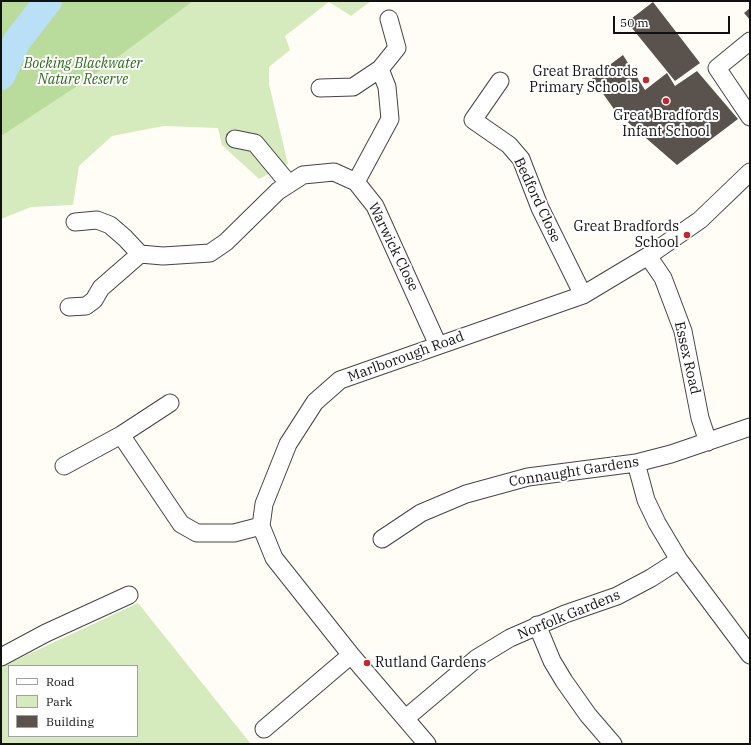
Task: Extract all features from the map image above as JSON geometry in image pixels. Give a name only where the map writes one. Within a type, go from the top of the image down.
[{"type":"street","points":[[320,88],[354,87],[380,68],[397,48],[389,19]]},
{"type":"street","points":[[750,41],[717,68],[750,117]]},
{"type":"street","points":[[356,182],[390,118],[388,87],[380,68]]},
{"type":"street","name":"Bedford Close","points":[[500,81],[473,120],[509,145],[521,159],[540,208],[583,295]]},
{"type":"street","points":[[235,139],[256,143],[289,184]]},
{"type":"street","name":"Warwick Close","points":[[140,254],[163,256],[210,253],[226,242],[278,191],[303,175],[334,172],[356,182],[375,206],[438,345]]},
{"type":"street","name":"Marlborough Road","points":[[427,744],[352,655],[274,558],[261,526],[264,504],[288,444],[314,402],[340,380],[583,295],[648,256],[700,220],[750,172]]},
{"type":"street","points":[[69,307],[86,306],[94,300],[101,288],[140,254],[110,225],[97,220],[75,222]]},
{"type":"street","name":"Essex Road","points":[[648,256],[663,278],[683,331],[700,418],[708,442]]},
{"type":"street","points":[[64,466],[121,435],[170,403]]},
{"type":"street","name":"Connaught Gardens","points":[[382,539],[421,514],[466,494],[528,477],[636,463],[750,428]]},
{"type":"street","points":[[121,435],[181,524],[197,533],[234,534],[261,526]]},
{"type":"street","points":[[636,463],[646,500],[657,523],[679,560],[750,655]]},
{"type":"street","name":"Norfolk Gardens","points":[[406,718],[476,658],[537,625],[617,596],[651,578],[679,560]]},
{"type":"street","points":[[1,658],[46,633],[129,595]]},
{"type":"street","points":[[537,625],[552,661],[564,681],[588,715],[613,744]]},
{"type":"street","points":[[264,729],[352,655]]},
{"type":"green space","name":"Bocking Blackwater Nature Reserve","points":[[1,1],[371,1],[351,16],[329,2],[285,36],[290,50],[269,67],[269,84],[288,164],[259,179],[222,145],[218,128],[164,126],[112,136],[79,166],[73,205],[31,207],[1,219]]},
{"type":"green space","points":[[1,1],[193,1],[91,77],[1,136]]},
{"type":"green space","points":[[138,603],[251,744],[1,744],[1,667]]},
{"type":"building","points":[[653,2],[700,63],[675,81],[627,22]]},
{"type":"building","points":[[750,8],[750,20],[744,13]]},
{"type":"building","name":"Great Bradfords Infant School","points":[[623,55],[645,90],[667,73],[675,86],[697,71],[738,119],[677,165],[616,112],[592,78]]},
{"type":"waterway","points":[[1,76],[17,41],[48,1]]},
{"type":"place","name":"Great Bradfords Primary Schools","points":[[646,80]]},
{"type":"place","name":"Great Bradfords Infant School","points":[[666,101]]},
{"type":"place","name":"Great Bradfords School","points":[[687,235]]},
{"type":"place","name":"Rutland Gardens","points":[[367,663]]}]
